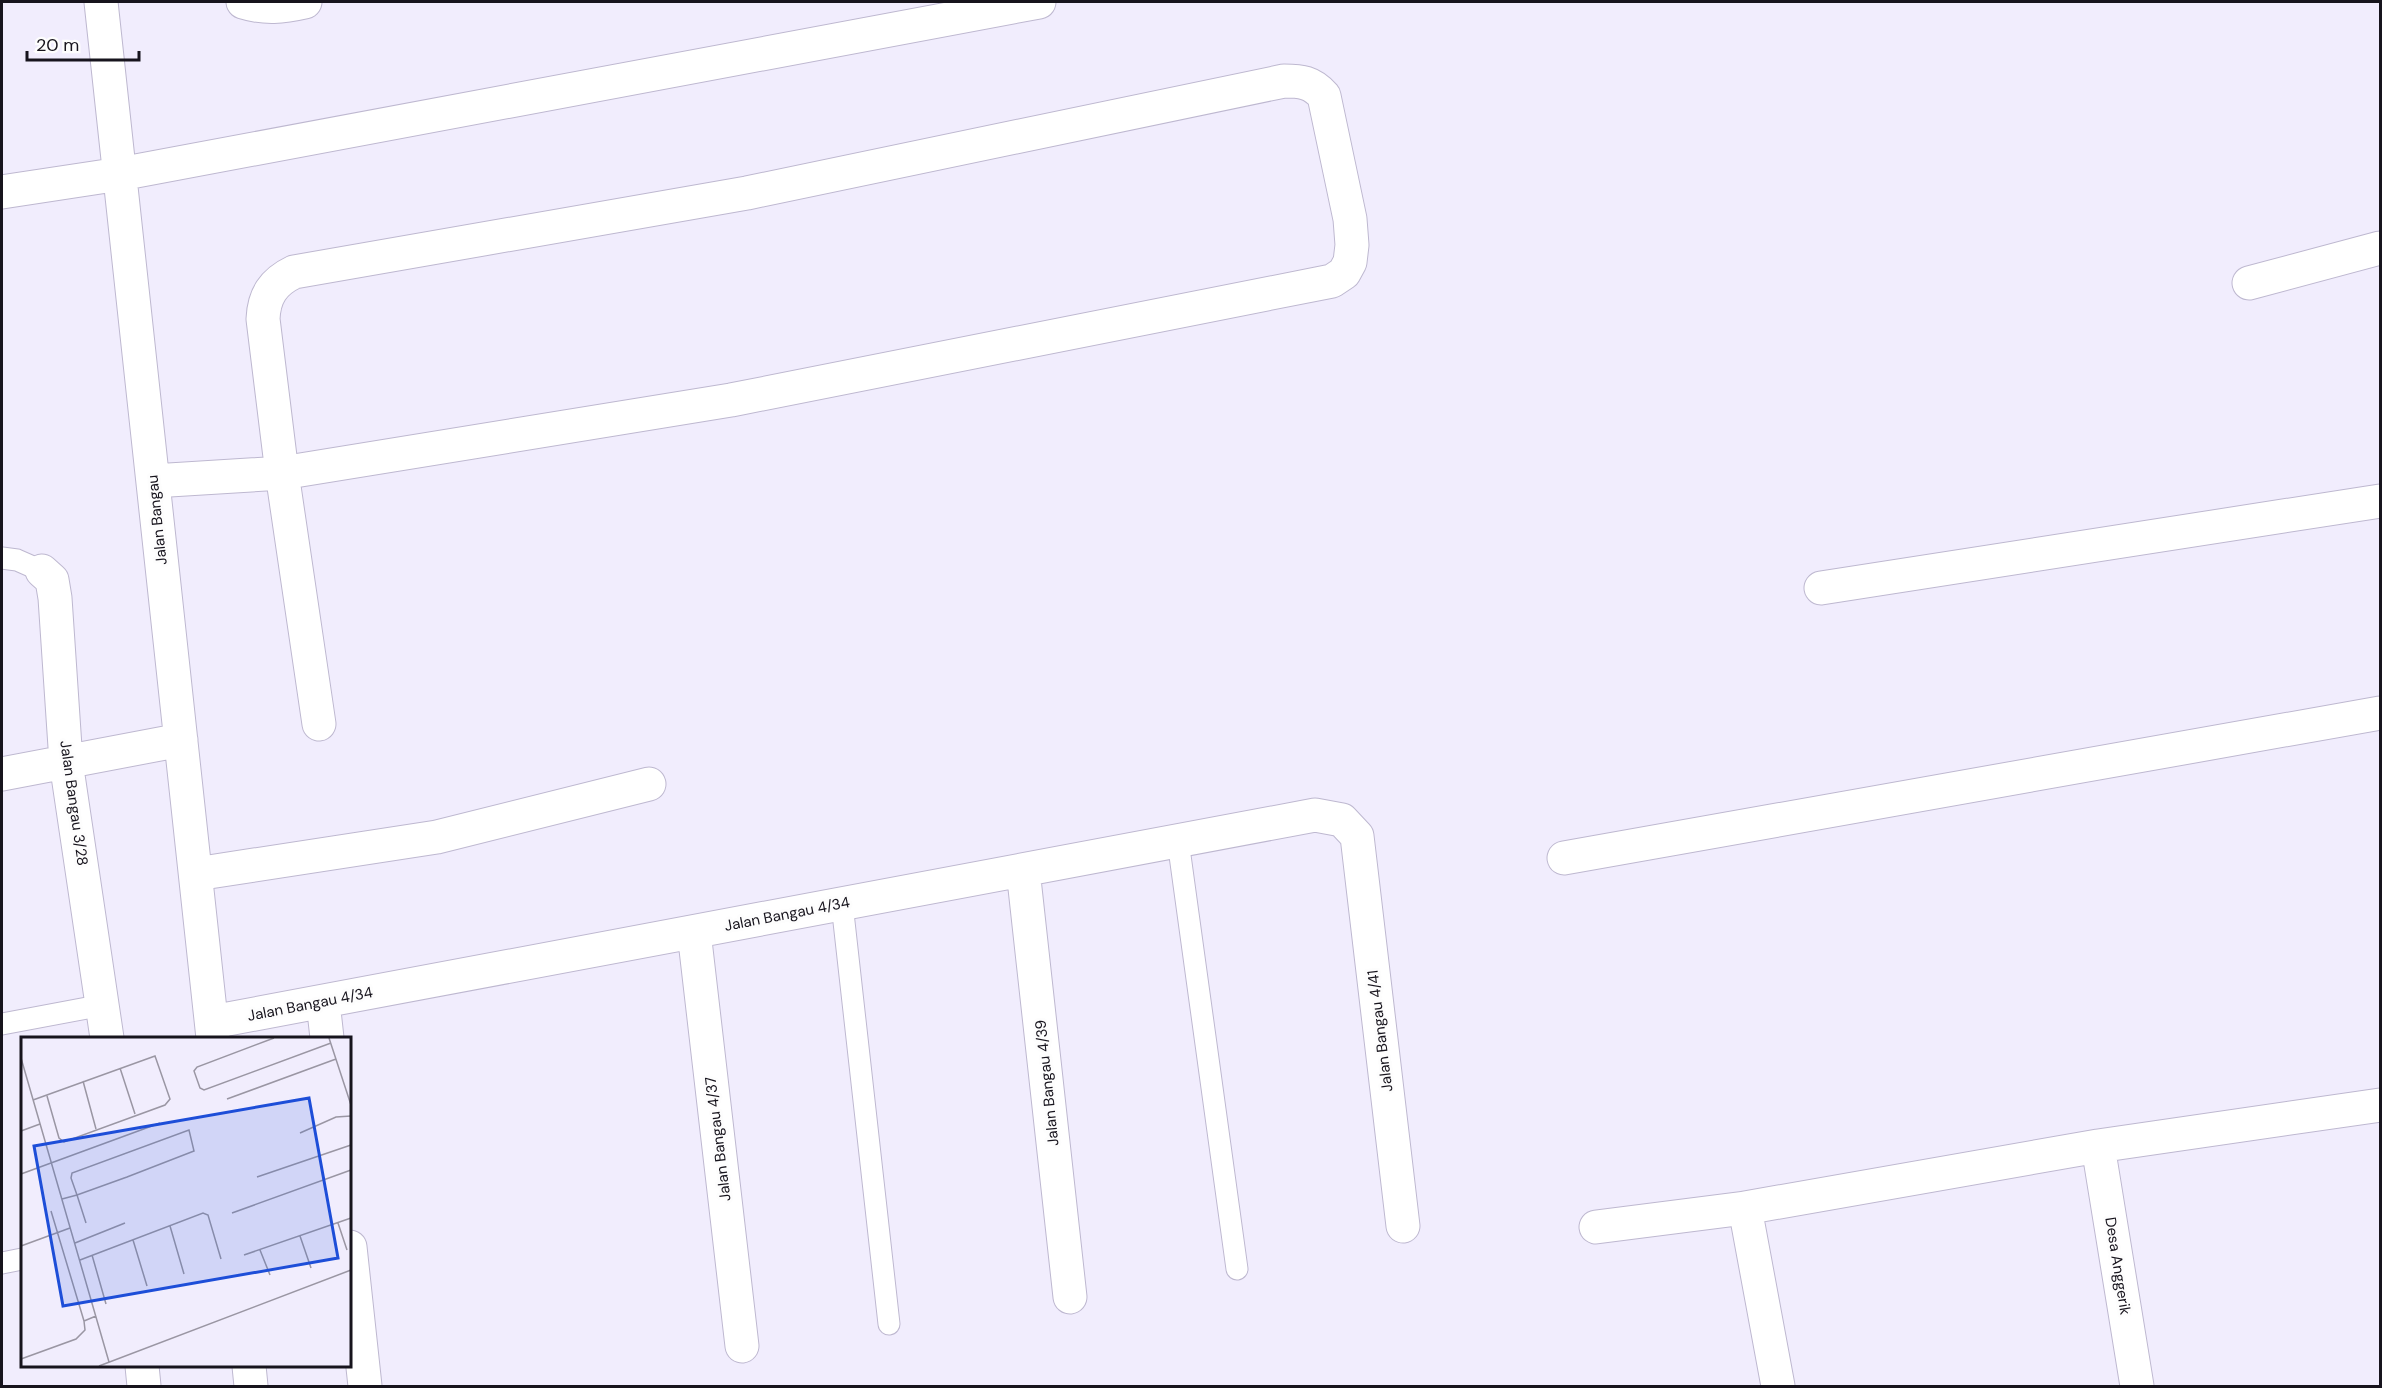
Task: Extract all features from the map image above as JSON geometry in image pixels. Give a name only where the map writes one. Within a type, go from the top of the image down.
[{"type":"street","name":"Jalan Bangau","points":[[101,2],[212,1030]]},
{"type":"street","points":[[243,2],[260,7],[284,7],[305,2]]},
{"type":"street","points":[[2,192],[120,174],[1039,2]]},
{"type":"street","points":[[153,482],[282,473],[731,400],[1332,281],[1344,273],[1350,262],[1352,245],[1350,219],[1324,96],[1317,88],[1302,81],[1284,81],[747,193],[294,272],[280,278],[264,302],[263,319],[282,473],[319,724]]},
{"type":"street","points":[[2249,283],[2380,248]]},
{"type":"street","points":[[1821,588],[2380,501]]},
{"type":"street","name":"Jalan Bangau 3/28","points":[[42,571],[52,580],[55,598],[66,762],[104,1005],[107,1037]]},
{"type":"street","points":[[1564,858],[2380,713]]},
{"type":"street","points":[[2,774],[181,740]]},
{"type":"street","points":[[196,874],[428,839],[649,784]]},
{"type":"street","name":"Jalan Bangau 4/34","points":[[212,1030],[323,1002],[1315,815],[1342,820],[1356,836]]},
{"type":"street","name":"Jalan Bangau 4/41","points":[[1356,836],[1404,1226]]},
{"type":"street","name":"Jalan Bangau 4/39","points":[[1023,870],[1070,1297]]},
{"type":"street","name":"Jalan Bangau 4/37","points":[[694,932],[742,1346]]},
{"type":"street","points":[[323,1002],[327,1037]]},
{"type":"street","points":[[1596,1227],[1745,1208],[2098,1146],[2380,1105]]},
{"type":"street","name":"Desa Anggerik","points":[[2098,1146],[2137,1386]]},
{"type":"street","points":[[1745,1208],[1778,1386]]},
{"type":"street","points":[[351,1256],[365,1386]]},
{"type":"street","points":[[142,1367],[144,1386]]},
{"type":"street","points":[[249,1367],[251,1386]]},
{"type":"lane","points":[[2,558],[17,560],[42,571]]},
{"type":"lane","points":[[1178,841],[1237,1269]]},
{"type":"lane","points":[[842,904],[889,1324]]},
{"type":"lane","points":[[2,1024],[104,1005]]},
{"type":"lane","points":[[2,1263],[21,1259]]}]
